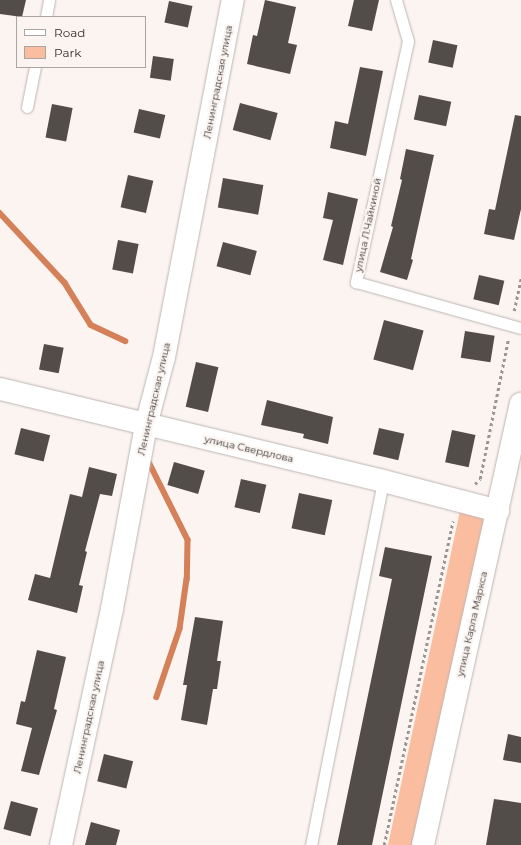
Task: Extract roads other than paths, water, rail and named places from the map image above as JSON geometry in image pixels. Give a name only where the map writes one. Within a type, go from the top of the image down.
[{"type":"street","name":"Ленинградская улица","points":[[60,845],[112,610],[146,425],[164,357],[233,0]]},
{"type":"street","name":"улица Свердлова","points":[[0,389],[383,481],[498,511]]},
{"type":"street","name":"улица Карла Маркса","points":[[423,845],[521,404]]},
{"type":"lane","points":[[46,16],[49,0]]},
{"type":"lane","name":"улица Л.Чайкиной","points":[[396,0],[408,41],[356,282],[516,326]]},
{"type":"lane","points":[[27,107],[35,68]]},
{"type":"lane","points":[[311,845],[383,481]]},
{"type":"waterway","points":[[0,213],[65,283],[91,325],[125,341]]},
{"type":"waterway","points":[[149,462],[188,540],[187,579],[180,629],[157,697]]}]
